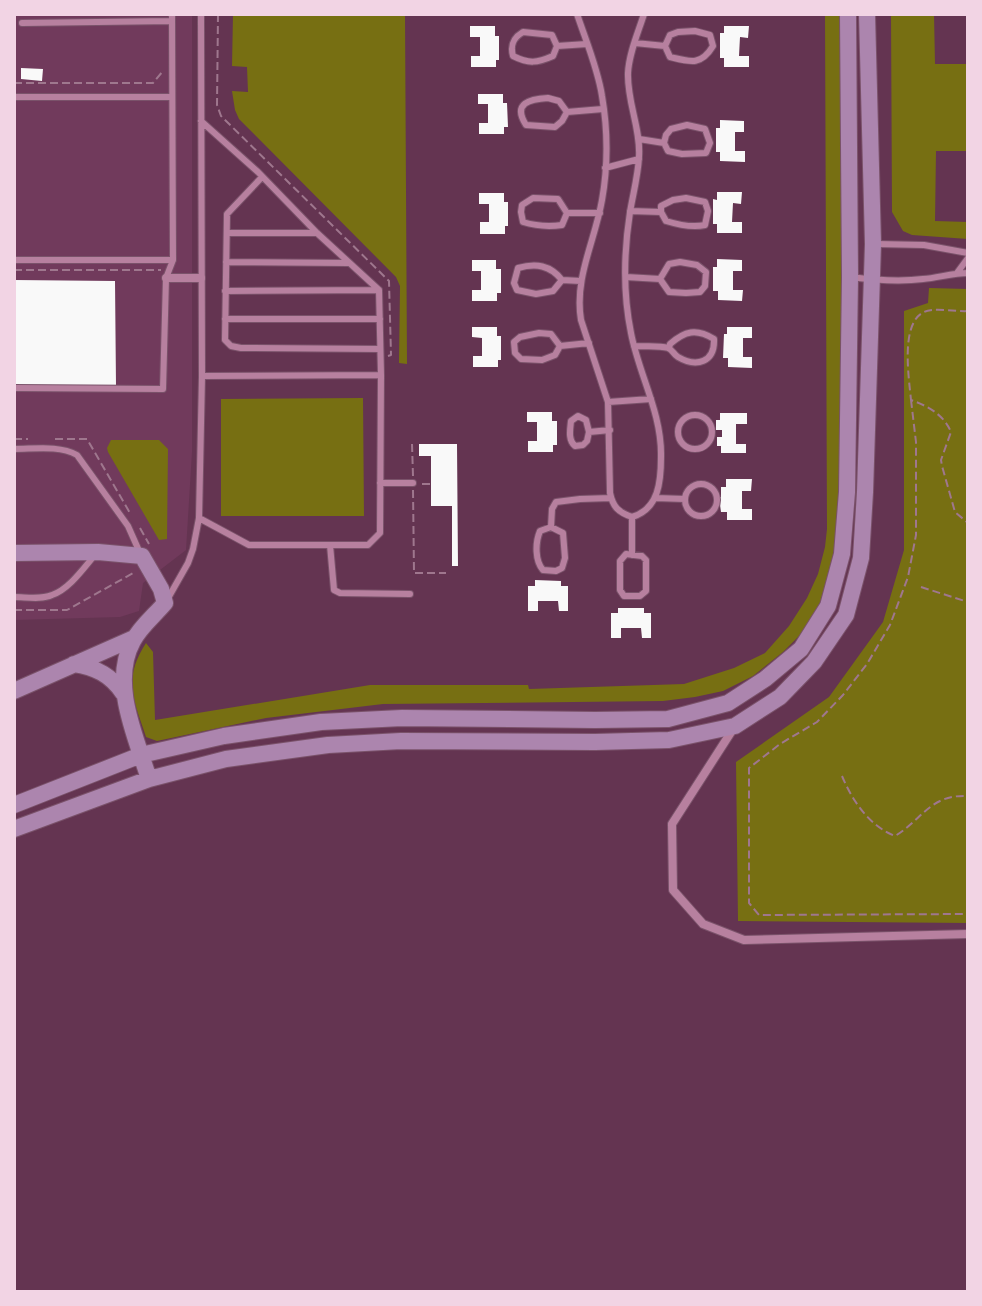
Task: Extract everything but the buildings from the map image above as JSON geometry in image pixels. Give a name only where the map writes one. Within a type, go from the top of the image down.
[{"type":"main road","points":[[14,805],[141,755],[224,736],[321,722],[402,718],[668,719],[728,703],[765,679],[801,649],[828,606],[842,554],[847,492],[850,277],[848,14]]},
{"type":"main road","points":[[14,829],[149,779],[226,759],[328,745],[401,741],[669,740],[735,726],[780,697],[814,662],[846,615],[861,558],[873,244],[867,14]]},
{"type":"main road","points":[[14,553],[98,552],[144,561],[161,589],[165,603],[134,638],[124,666],[123,693],[149,779]]},
{"type":"main road","points":[[14,691],[134,638]]},
{"type":"main road","points":[[74,664],[101,672],[116,683],[123,693]]},
{"type":"street","points":[[168,274],[201,278]]},
{"type":"street","points":[[735,726],[672,824],[673,890],[703,924],[744,940],[968,934]]},
{"type":"lane","points":[[165,603],[188,563],[199,518],[202,376],[201,14]]},
{"type":"lane","points":[[577,14],[602,95],[607,153],[600,213],[581,281],[579,307],[608,402],[611,498],[620,513],[632,517],[648,509],[655,498],[661,473],[661,435],[634,346],[626,299],[627,237],[639,159],[639,139],[628,74],[644,14]]},
{"type":"lane","points":[[14,388],[163,389],[168,274],[173,260],[172,18],[22,23]]},
{"type":"lane","points":[[695,31],[710,35],[713,46],[700,60],[683,60],[670,57],[665,46],[670,35],[695,31]]},
{"type":"lane","points":[[523,32],[552,35],[557,46],[553,56],[540,62],[524,62],[513,56],[511,48],[515,37],[523,32]]},
{"type":"lane","points":[[635,43],[665,46]]},
{"type":"lane","points":[[557,46],[587,44]]},
{"type":"lane","points":[[14,97],[172,97]]},
{"type":"lane","points":[[548,98],[559,101],[567,112],[555,127],[526,125],[521,111],[531,99],[548,98]]},
{"type":"lane","points":[[567,112],[603,109]]},
{"type":"lane","points":[[199,518],[249,545],[368,545],[380,533],[379,290],[201,121]]},
{"type":"lane","points":[[687,125],[705,129],[710,143],[706,153],[682,154],[668,151],[664,143],[671,129],[687,125]]},
{"type":"lane","points":[[639,139],[664,143]]},
{"type":"lane","points":[[605,168],[639,159]]},
{"type":"lane","points":[[262,177],[227,214],[225,340],[231,346],[241,348],[380,352]]},
{"type":"lane","points":[[533,198],[549,198],[558,199],[567,213],[562,225],[552,227],[523,222],[521,212],[522,205],[533,198]]},
{"type":"lane","points":[[686,198],[705,202],[708,211],[705,225],[698,226],[666,221],[661,212],[661,206],[686,198]]},
{"type":"lane","points":[[630,211],[661,212]]},
{"type":"lane","points":[[567,213],[600,213]]},
{"type":"lane","points":[[227,233],[317,233]]},
{"type":"lane","points":[[873,244],[924,245],[968,256],[957,273]]},
{"type":"lane","points":[[14,260],[173,260]]},
{"type":"lane","points":[[226,262],[348,263]]},
{"type":"lane","points":[[680,262],[697,265],[706,272],[705,286],[700,292],[669,292],[660,279],[669,264],[680,262]]},
{"type":"lane","points":[[562,280],[553,291],[536,294],[517,290],[514,283],[518,268],[530,265],[544,266],[562,280],[581,281]]},
{"type":"lane","points":[[850,277],[871,280],[922,279],[968,273]]},
{"type":"lane","points":[[626,277],[660,279]]},
{"type":"lane","points":[[225,291],[379,290]]},
{"type":"lane","points":[[225,319],[380,319]]},
{"type":"lane","points":[[634,346],[669,348],[678,357],[692,362],[705,361],[715,350],[714,339],[705,333],[692,332],[680,335],[669,348]]},
{"type":"lane","points":[[551,334],[560,346],[555,355],[542,360],[521,359],[515,353],[514,342],[520,337],[551,334]]},
{"type":"lane","points":[[560,346],[589,343]]},
{"type":"lane","points":[[202,376],[381,375]]},
{"type":"lane","points":[[608,402],[651,399]]},
{"type":"lane","points":[[695,415],[709,423],[712,433],[704,447],[692,449],[682,444],[678,433],[681,423],[695,415]]},
{"type":"lane","points":[[578,416],[586,420],[589,432],[587,441],[575,446],[570,438],[571,421],[578,416]]},
{"type":"lane","points":[[589,432],[610,430]]},
{"type":"lane","points":[[661,435],[678,433]]},
{"type":"lane","points":[[14,449],[63,449],[81,459],[128,526],[144,561]]},
{"type":"lane","points":[[380,483],[413,483]]},
{"type":"lane","points":[[705,484],[714,490],[717,506],[710,514],[700,517],[690,513],[685,499],[686,493],[694,486],[705,484]]},
{"type":"lane","points":[[551,527],[552,509],[556,502],[611,498]]},
{"type":"lane","points":[[655,498],[685,499]]},
{"type":"lane","points":[[632,517],[632,555]]},
{"type":"lane","points":[[551,527],[563,533],[565,541],[562,568],[556,571],[543,570],[537,562],[538,536],[544,528],[551,527]]},
{"type":"lane","points":[[330,545],[334,590],[340,593],[410,594]]},
{"type":"lane","points":[[14,597],[55,594],[98,552]]},
{"type":"lane","points":[[626,554],[632,555],[642,556],[646,560],[646,591],[640,596],[624,596],[620,590],[620,561],[626,554]]},
{"type":"path","points":[[218,14],[217,105],[221,116],[389,281],[391,355],[380,352]]},
{"type":"path","points":[[14,83],[153,83],[163,72]]},
{"type":"path","points":[[14,270],[168,274]]},
{"type":"path","points":[[968,311],[922,312],[910,329],[911,400],[916,442],[916,535],[908,577],[890,625],[867,664],[817,722],[780,744],[749,768],[749,903],[759,915],[968,914]]},
{"type":"path","points":[[911,400],[921,403],[947,421],[951,432],[941,460],[942,466],[955,512],[968,523]]},
{"type":"path","points":[[412,444],[414,573],[446,573]]},
{"type":"path","points":[[14,610],[67,610],[144,561]]},
{"type":"path","points":[[921,587],[968,602]]},
{"type":"path","points":[[842,776],[851,797],[870,819],[895,836],[930,806],[957,795],[968,796]]},
{"type":"shaded area","points":[[14,14],[192,14],[192,452],[186,550],[143,583],[139,611],[120,617],[14,620]]},
{"type":"shaded area","points":[[233,14],[405,14],[407,364],[399,363],[400,286],[396,277],[239,119],[232,91],[248,92],[247,67],[232,66]]},
{"type":"shaded area","points":[[825,14],[842,14],[843,470],[838,553],[821,604],[805,630],[753,676],[723,691],[695,697],[663,701],[383,704],[266,718],[157,741],[146,737],[134,701],[132,679],[146,643],[153,652],[155,720],[370,685],[528,685],[529,689],[684,684],[734,668],[765,653],[789,626],[807,598],[818,574],[827,529]]},
{"type":"shaded area","points":[[891,14],[934,14],[935,64],[968,64],[968,151],[936,151],[935,221],[968,222],[968,239],[912,235],[903,231],[892,212]]},
{"type":"shaded area","points":[[929,288],[968,289],[968,923],[738,921],[736,762],[829,697],[883,622],[904,550],[904,311],[928,303]]},
{"type":"shaded area","points":[[363,398],[364,516],[221,516],[221,399]]},
{"type":"shaded area","points":[[111,440],[159,440],[168,449],[167,539],[159,540],[108,452]]}]
